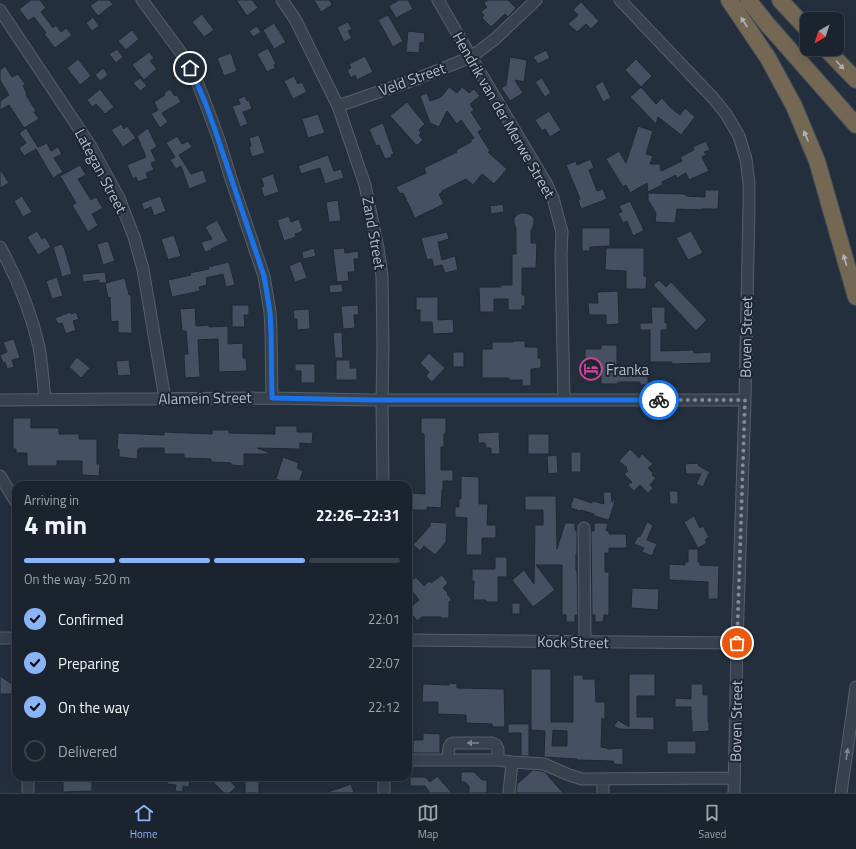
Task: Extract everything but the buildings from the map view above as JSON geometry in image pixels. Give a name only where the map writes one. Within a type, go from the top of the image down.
[{"type":"highway","points":[[729,0],[768,58],[794,106],[817,161],[856,297]]},
{"type":"highway","points":[[748,0],[856,126]]},
{"type":"highway","points":[[780,0],[800,21]]},
{"type":"highway","points":[[833,56],[856,80]]},
{"type":"street","points":[[142,0],[184,57],[196,79],[219,140],[264,276],[270,312],[272,398]]},
{"type":"street","name":"Zand Street","points":[[282,0],[302,32],[338,106],[365,185],[378,248],[382,276],[383,481]]},
{"type":"street","name":"Hendrik van der Merwe Street","points":[[438,0],[471,58],[546,182],[553,198],[562,232],[564,400]]},
{"type":"street","name":"Veld Street","points":[[338,106],[471,58],[495,39],[536,0]]},
{"type":"street","name":"Boven Street","points":[[620,0],[714,99],[726,114],[739,136],[746,159],[749,191],[745,400],[734,793]]},
{"type":"street","name":"Lategan Street","points":[[0,10],[90,145],[119,198],[134,237],[143,269],[165,399]]},
{"type":"street","points":[[0,247],[21,290],[32,321],[39,348],[45,399]]},
{"type":"street","name":"Alamein Street","points":[[0,400],[272,398],[371,400],[745,400]]},
{"type":"street","points":[[0,476],[12,496]]},
{"type":"street","points":[[584,528],[585,642]]},
{"type":"street","points":[[0,638],[12,638]]},
{"type":"street","name":"Kock Street","points":[[412,640],[737,643]]},
{"type":"street","points":[[841,793],[856,687]]},
{"type":"street","points":[[448,760],[449,747],[451,744],[492,743],[496,744],[498,749],[498,760]]},
{"type":"street","points":[[412,760],[498,760],[544,764],[569,776],[582,779],[734,778]]},
{"type":"street","points":[[509,793],[512,762]]},
{"type":"street","points":[[603,779],[603,793]]},
{"type":"street","points":[[28,781],[28,793]]},
{"type":"street","points":[[384,781],[384,793]]},
{"type":"way so far","points":[[659,400],[745,400],[737,643]]},
{"type":"place","name":"Franka","points":[[591,369]]},
{"type":"route","points":[[190,68],[196,79],[219,140],[264,276],[270,312],[272,398],[371,400],[659,400]]}]
